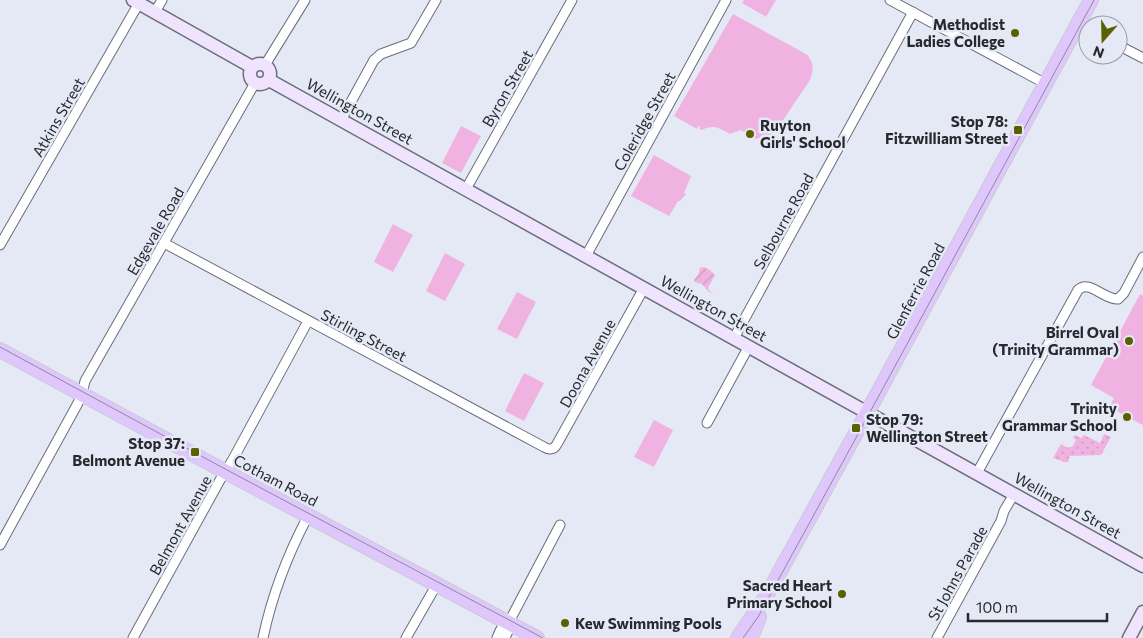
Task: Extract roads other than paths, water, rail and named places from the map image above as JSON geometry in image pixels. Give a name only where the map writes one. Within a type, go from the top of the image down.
[{"type":"main road","name":"Glenferrie Road","points":[[1086,15],[1091,0]]},
{"type":"main road","name":"Glenferrie Road","points":[[738,638],[766,598],[1046,84],[1078,34]]},
{"type":"main road","name":"Cotham Road","points":[[0,350],[537,638]]},
{"type":"main road","name":"Glenferrie Road","points":[[751,638],[766,598]]},
{"type":"street","points":[[155,12],[162,0]]},
{"type":"street","points":[[265,65],[305,0]]},
{"type":"street","points":[[341,120],[374,60],[381,54],[411,43],[436,0]]},
{"type":"street","name":"Byron Street","points":[[466,188],[572,0]]},
{"type":"street","name":"Coleridge Street","points":[[586,256],[726,0]]},
{"type":"street","points":[[890,0],[1046,84]]},
{"type":"street","points":[[136,2],[252,67]]},
{"type":"street","name":"Atkins Street","points":[[0,245],[136,2]]},
{"type":"street","name":"Selbourne Road","points":[[734,338],[912,12]]},
{"type":"street","points":[[1128,50],[1143,58]]},
{"type":"street","points":[[260,64],[268,67],[270,73],[269,80],[261,84],[255,83],[250,78],[252,67],[260,64]]},
{"type":"street","name":"Wellington Street","points":[[269,80],[1143,566]]},
{"type":"street","name":"Edgevale Road","points":[[0,545],[77,406],[85,381],[255,83]]},
{"type":"street","name":"Stirling Street","points":[[164,243],[547,449],[552,449]]},
{"type":"street","points":[[977,473],[1078,290],[1082,286],[1089,287],[1111,299],[1118,299],[1124,293],[1143,258]]},
{"type":"street","name":"Doona Avenue","points":[[552,449],[557,444],[644,288]]},
{"type":"street","name":"Belmont Avenue","points":[[133,638],[308,321]]},
{"type":"street","points":[[707,423],[749,346]]},
{"type":"street","name":"St Johns Parade","points":[[937,638],[1001,521],[1009,514],[1016,495]]},
{"type":"street","points":[[263,638],[286,562],[308,516]]},
{"type":"street","points":[[497,638],[505,623],[508,622],[560,525]]},
{"type":"street","points":[[406,638],[437,584]]},
{"type":"street","points":[[1129,638],[1143,612]]},
{"type":"street","points":[[504,638],[509,629],[508,622]]},
{"type":"tram line","points":[[743,638],[758,617],[1094,0]]},
{"type":"tram line","points":[[0,347],[543,638]]},
{"type":"place","name":"Methodist Ladies College","points":[[1015,33]]},
{"type":"place","name":"Stop 78: Fitzwilliam Street","points":[[1018,130]]},
{"type":"place","name":"Ruyton Girls' School","points":[[750,134]]},
{"type":"place","name":"Birrel Oval (Trinity Grammar)","points":[[1129,341]]},
{"type":"place","name":"Trinity Grammar School","points":[[1127,417]]},
{"type":"place","name":"Stop 79: Wellington Street","points":[[856,428]]},
{"type":"place","name":"Stop 37: Belmont Avenue","points":[[195,452]]},
{"type":"place","name":"Sacred Heart Primary School","points":[[842,594]]},
{"type":"place","name":"Kew Swimming Pools","points":[[565,623]]}]
